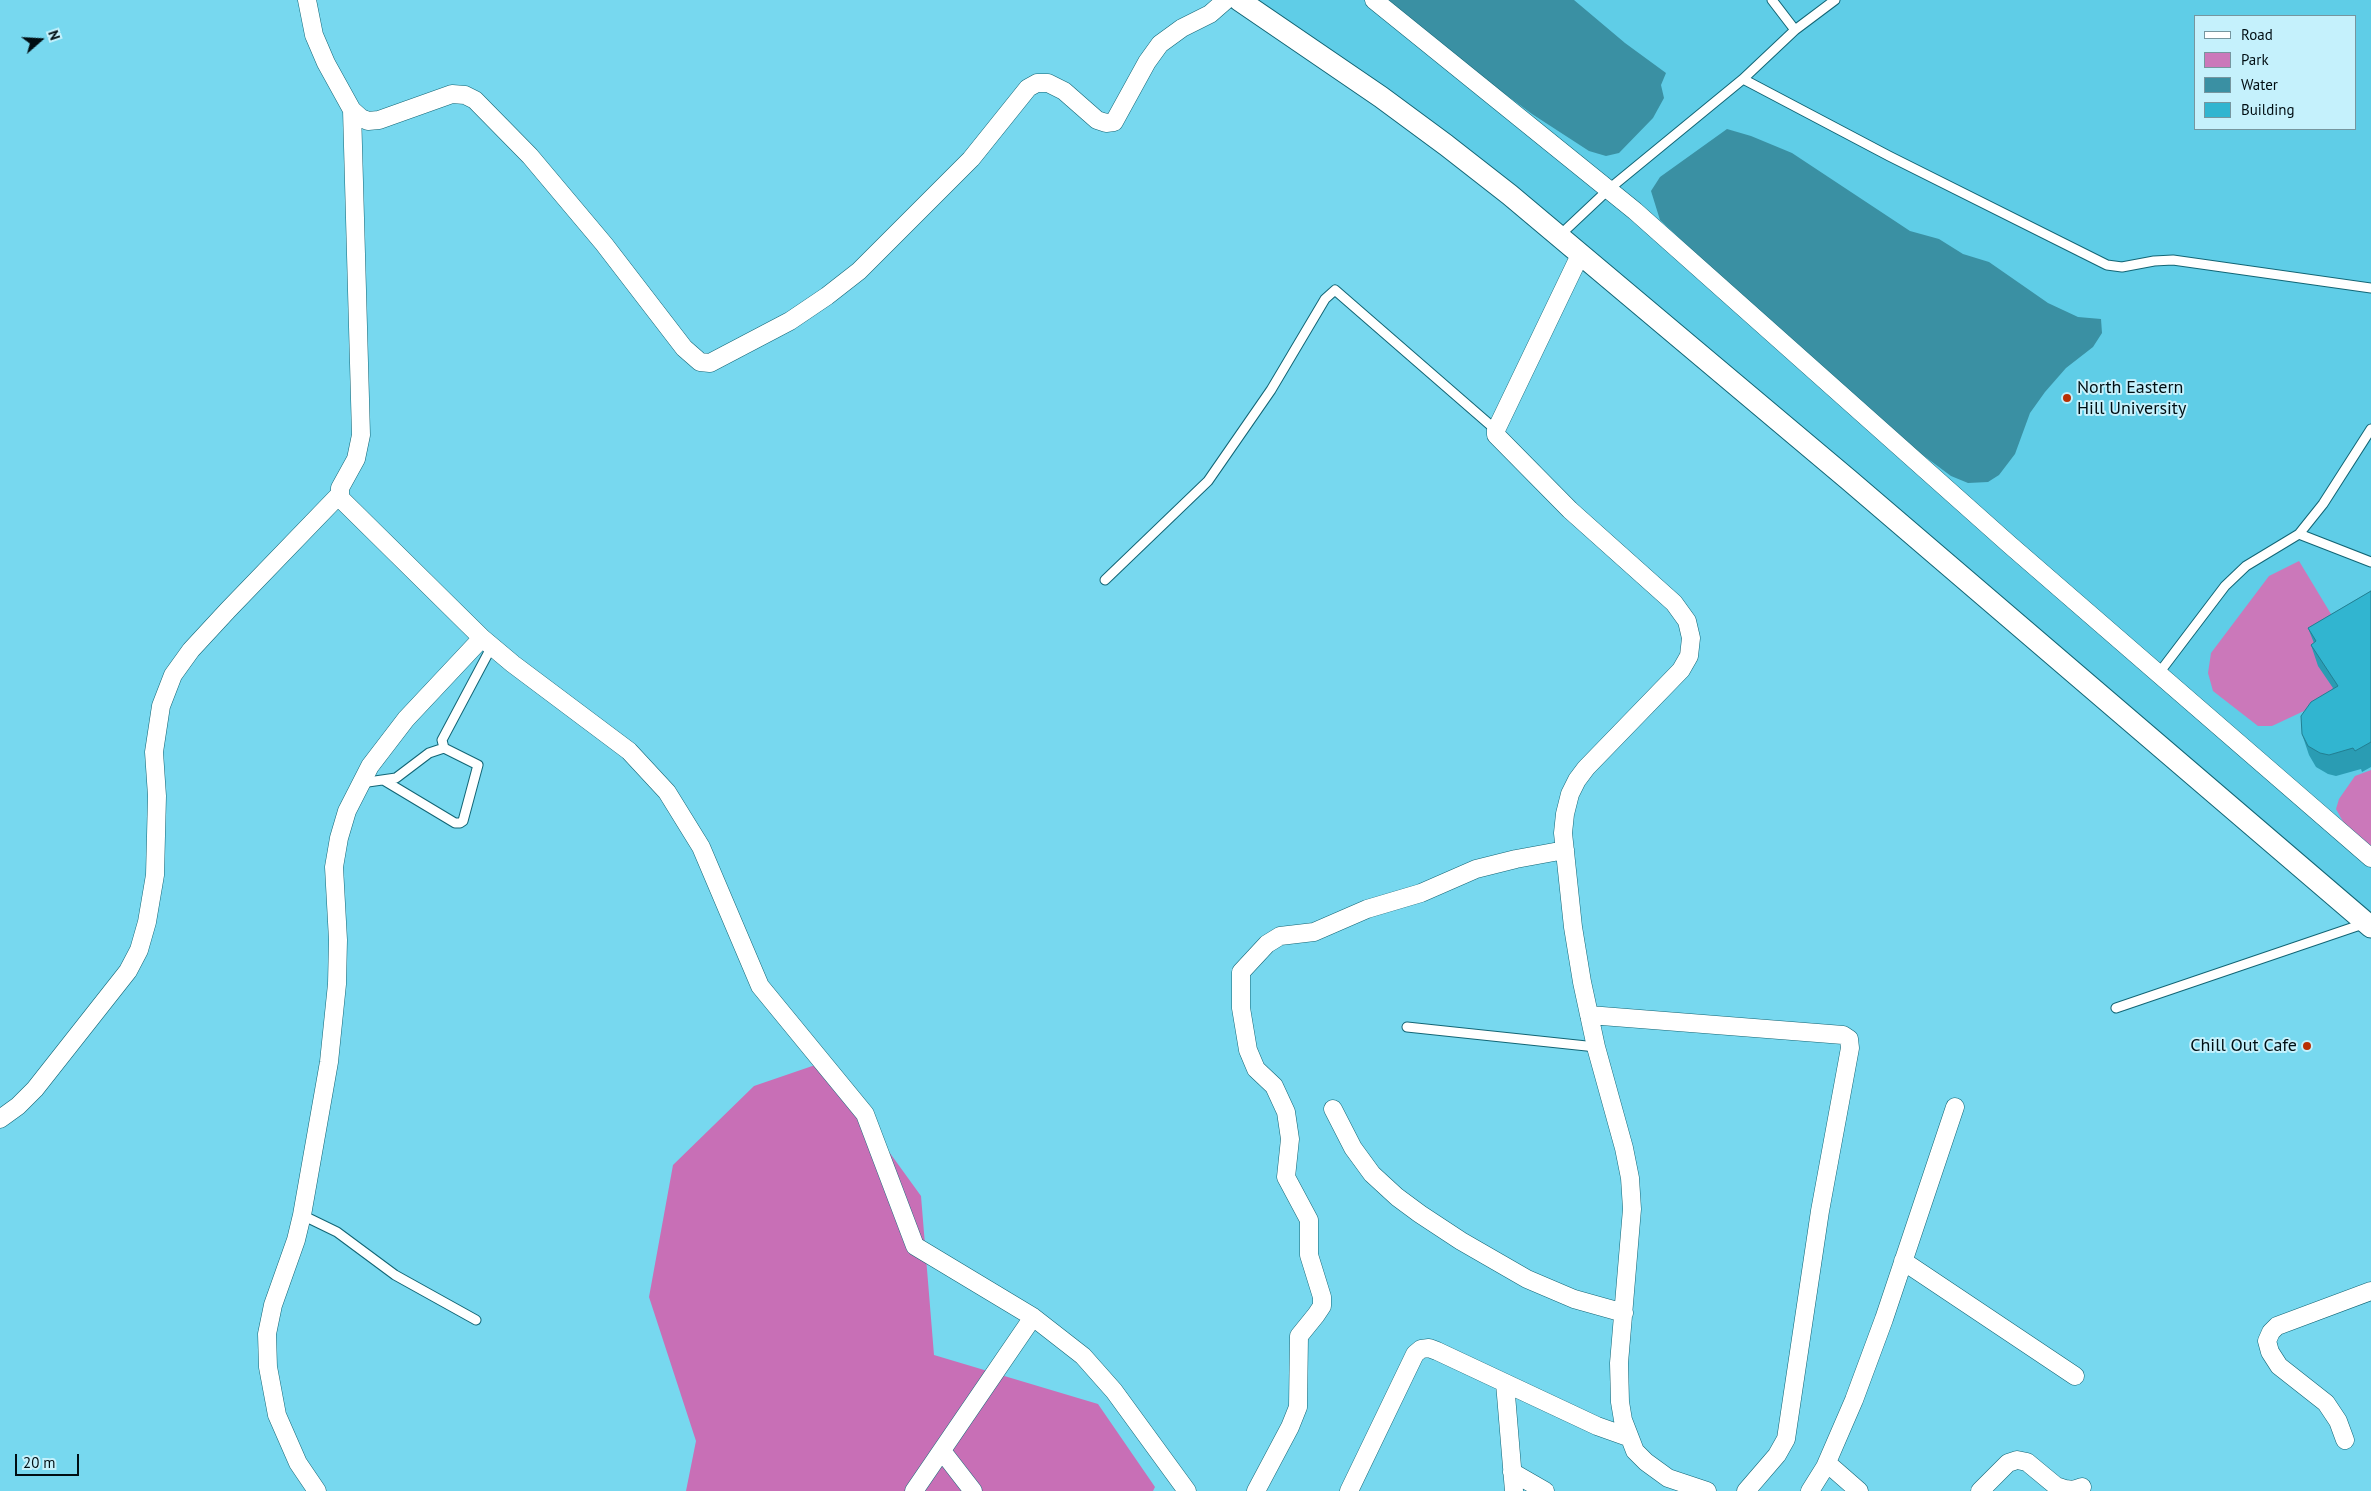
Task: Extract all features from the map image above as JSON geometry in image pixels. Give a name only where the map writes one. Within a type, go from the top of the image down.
[{"type":"street","points":[[306,0],[314,35],[352,110],[368,121],[379,120],[452,94],[465,95],[475,100],[485,108],[530,156],[597,237],[684,348],[700,362],[710,363],[790,321],[859,271],[971,159],[1028,88],[1038,83],[1048,83],[1055,86],[1098,120],[1106,123],[1114,122],[1147,62],[1160,44],[1182,28],[1210,14],[1226,0]]},
{"type":"street","points":[[1239,0],[1446,145],[1849,480],[2368,925]]},
{"type":"street","points":[[1374,0],[1609,190],[2010,545],[2371,858]]},
{"type":"street","points":[[352,110],[361,436],[356,459],[340,488],[339,495],[341,501],[487,642],[629,750],[667,792],[701,847],[760,986],[865,1114],[915,1246],[1033,1318],[1072,1347],[1098,1371],[1187,1491]]},
{"type":"street","points":[[1580,256],[1496,430],[1496,436],[1570,510],[1674,603],[1687,621],[1691,638],[1689,656],[1681,670],[1586,768],[1578,780],[1570,794],[1563,833],[1573,927],[1589,1015],[1630,1178],[1632,1209],[1619,1363],[1620,1402],[1628,1437],[1635,1451],[1646,1462],[1668,1478],[1707,1491]]},
{"type":"street","points":[[0,1119],[18,1106],[35,1089],[128,971],[139,950],[147,922],[155,875],[157,796],[154,752],[161,706],[173,675],[191,650],[339,495]]},
{"type":"street","points":[[317,1491],[298,1463],[277,1416],[268,1367],[267,1334],[272,1305],[296,1240],[323,1103],[337,984],[338,940],[334,867],[339,838],[347,811],[370,766],[406,719],[487,642]]},
{"type":"street","points":[[1256,1491],[1290,1427],[1298,1407],[1299,1336],[1322,1306],[1322,1297],[1309,1255],[1309,1220],[1286,1177],[1290,1139],[1286,1112],[1274,1086],[1256,1069],[1248,1050],[1241,1008],[1241,972],[1267,944],[1280,936],[1314,932],[1367,909],[1421,893],[1476,869],[1565,850]]},
{"type":"street","points":[[1589,1015],[1843,1035],[1850,1039],[1850,1048],[1820,1212],[1786,1440],[1777,1455],[1746,1491]]},
{"type":"street","points":[[1810,1491],[1827,1463],[1854,1400],[1955,1107]]},
{"type":"street","points":[[1334,1109],[1353,1148],[1372,1174],[1397,1197],[1420,1214],[1461,1241],[1527,1279],[1574,1299],[1624,1313]]},
{"type":"street","points":[[1903,1260],[2075,1376]]},
{"type":"street","points":[[2345,1440],[2338,1421],[2326,1403],[2279,1366],[2270,1352],[2267,1341],[2271,1332],[2277,1326],[2371,1291]]},
{"type":"street","points":[[914,1491],[1033,1318]]},
{"type":"street","points":[[1349,1491],[1415,1354],[1421,1349],[1429,1348],[1598,1426],[1628,1437]]},
{"type":"street","points":[[1505,1382],[1514,1491]]},
{"type":"street","points":[[942,1451],[973,1491]]},
{"type":"street","points":[[1980,1491],[2008,1463],[2017,1460],[2027,1462],[2056,1486],[2073,1490],[2082,1487]]},
{"type":"street","points":[[1827,1463],[1859,1491]]},
{"type":"street","points":[[1512,1472],[1545,1491]]},
{"type":"lane","points":[[1772,0],[1795,30]]},
{"type":"lane","points":[[1558,237],[1609,190],[1742,79],[1795,30],[1835,0]]},
{"type":"lane","points":[[1742,79],[1889,156],[2106,265],[2122,267],[2154,260],[2173,260],[2371,288]]},
{"type":"lane","points":[[1105,580],[1208,481],[1272,390],[1325,298],[1335,290],[1496,430]]},
{"type":"lane","points":[[2159,673],[2225,586],[2246,566],[2299,534],[2323,504],[2371,429]]},
{"type":"lane","points":[[2299,534],[2371,562]]},
{"type":"lane","points":[[444,748],[442,740],[487,642]]},
{"type":"lane","points":[[361,783],[396,778],[429,754],[444,748],[478,765],[460,823],[455,822],[385,781]]},
{"type":"lane","points":[[2116,1008],[2368,925]]},
{"type":"lane","points":[[1407,1027],[1596,1047]]},
{"type":"lane","points":[[302,1215],[337,1232],[395,1275],[476,1320]]},
{"type":"shaded area","name":"North Eastern Hill University","points":[[1256,0],[2371,0],[2371,918],[2144,718],[1850,470]]},
{"type":"shaded area","points":[[824,1062],[921,1196],[934,1355],[1098,1404],[1155,1487],[1153,1491],[686,1491],[696,1441],[649,1297],[673,1165],[754,1086]]},
{"type":"green space","points":[[2299,561],[2334,619],[2343,688],[2304,711],[2272,726],[2258,726],[2213,691],[2208,673],[2211,653],[2269,576]]},
{"type":"green space","points":[[2371,770],[2371,849],[2346,827],[2336,809],[2339,799],[2355,776]]},
{"type":"water","points":[[1387,0],[1574,0],[1625,43],[1666,73],[1661,85],[1664,98],[1653,118],[1619,153],[1606,156],[1589,151],[1532,114],[1459,60]]},
{"type":"water","points":[[1727,129],[1751,136],[1792,153],[1910,231],[1939,239],[1963,254],[1989,262],[2048,303],[2078,317],[2101,319],[2102,333],[2093,347],[2066,368],[2045,392],[2030,413],[2015,454],[1999,475],[1988,482],[1968,483],[1951,476],[1912,447],[1778,330],[1660,220],[1651,191],[1660,177]]},
{"type":"building","points":[[2371,591],[2371,742],[2355,751],[2353,748],[2329,755],[2320,753],[2308,746],[2302,734],[2301,716],[2311,702],[2338,686],[2311,645],[2316,641],[2308,628]]},
{"type":"place","name":"North Eastern Hill University","points":[[2067,398]]},
{"type":"place","name":"Chill Out Cafe","points":[[2307,1046]]}]
